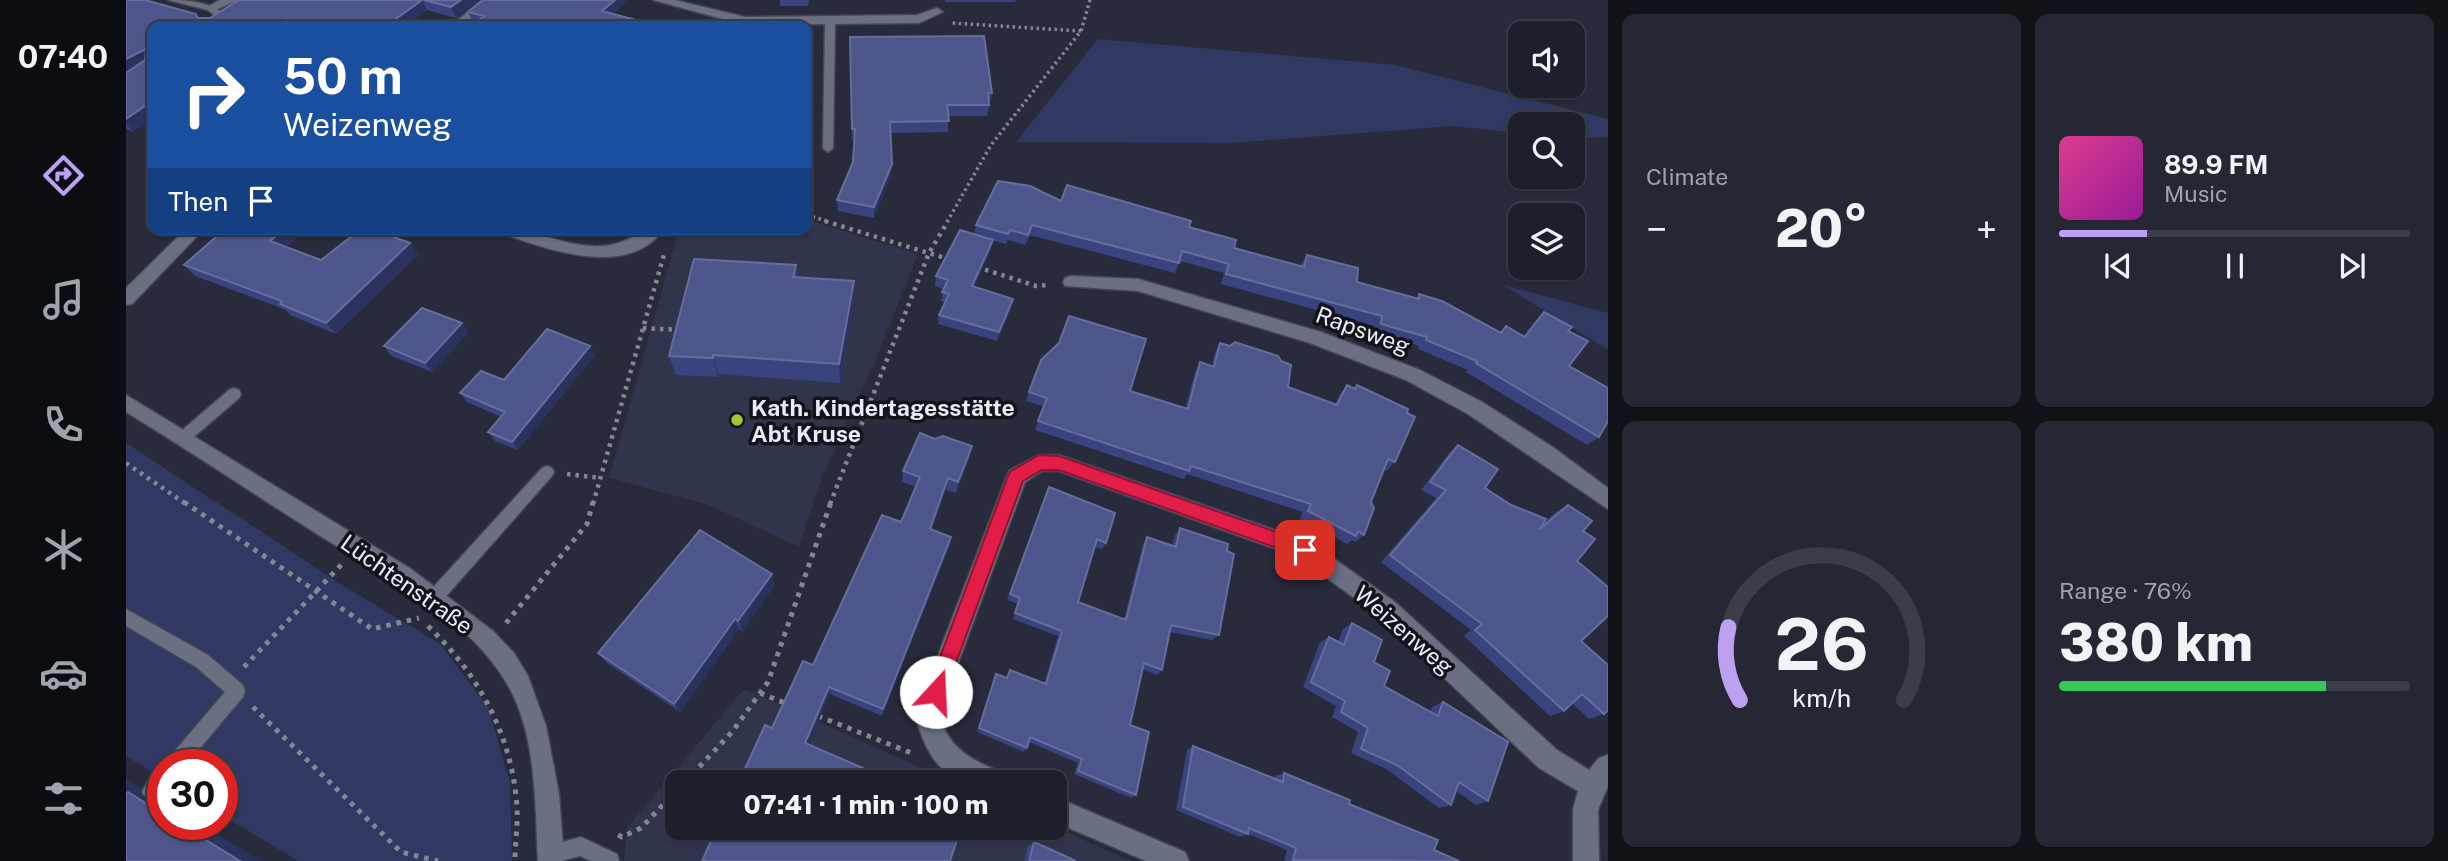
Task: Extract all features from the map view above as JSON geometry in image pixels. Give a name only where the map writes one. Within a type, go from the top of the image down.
[{"type":"street","points":[[211,8],[232,0]]},
{"type":"street","points":[[463,21],[491,0]]},
{"type":"street","points":[[659,0],[725,21]]},
{"type":"street","points":[[812,22],[919,19],[937,12]]},
{"type":"street","points":[[126,299],[190,235]]},
{"type":"street","points":[[524,235],[564,249],[598,254],[627,249],[647,235]]},
{"type":"street","name":"Rapsweg","points":[[1071,282],[1138,285],[1315,337],[1413,375],[1475,408],[1537,447],[1608,500]]},
{"type":"street","name":"Lüchtenstraße","points":[[126,403],[357,548],[433,598],[490,642],[520,684],[542,759],[549,806],[551,858]]},
{"type":"street","name":"Weizenweg","points":[[935,743],[928,716],[1017,476],[1039,463],[1059,463],[1305,550],[1387,609],[1548,759],[1600,776]]},
{"type":"street","points":[[935,743],[965,770]]},
{"type":"street","points":[[1586,861],[1585,805],[1600,776]]},
{"type":"street","points":[[1067,814],[1176,861]]},
{"type":"lane","points":[[173,0],[211,8],[224,18],[219,21]]},
{"type":"lane","points":[[828,148],[830,22]]},
{"type":"lane","points":[[184,437],[234,394]]},
{"type":"lane","points":[[433,598],[547,472]]},
{"type":"lane","points":[[126,617],[202,662],[233,687],[186,749]]},
{"type":"lane","points":[[551,858],[581,846],[610,861]]},
{"type":"path","points":[[696,770],[732,732],[768,682],[848,453],[929,253],[991,145],[1081,31],[1090,0]]},
{"type":"path","points":[[937,12],[951,23],[1081,31]]},
{"type":"path","points":[[812,217],[951,259]]},
{"type":"path","points":[[490,642],[587,524],[667,245]]},
{"type":"path","points":[[972,266],[1036,286],[1071,282]]},
{"type":"path","points":[[643,328],[684,330]]},
{"type":"path","points":[[126,463],[372,629],[418,617],[448,643],[472,675],[500,723],[517,806],[515,861]]},
{"type":"path","points":[[547,472],[601,478]]},
{"type":"path","points":[[357,548],[233,687],[401,852],[438,861]]},
{"type":"path","points":[[760,693],[797,708]]},
{"type":"path","points":[[809,712],[918,756],[935,743]]},
{"type":"path","points":[[610,831],[622,836],[641,828],[665,803]]},
{"type":"shaded area","points":[[1098,39],[1395,65],[1508,94],[1508,98],[1525,98],[1580,112],[1508,112],[1508,132],[1453,126],[1230,143],[1016,142]]},
{"type":"shaded area","points":[[1585,113],[1608,119],[1608,137],[1585,138]]},
{"type":"shaded area","name":"Kath. Kindertagesstätte Abt Kruse","points":[[812,222],[918,254],[874,364],[822,477],[799,547],[706,504],[609,478],[678,235],[812,235]]},
{"type":"shaded area","points":[[1503,285],[1608,313],[1608,350]]},
{"type":"shaded area","points":[[126,443],[347,588],[440,644],[488,707],[510,782],[512,861],[298,861],[238,825],[238,749],[147,749],[147,768],[126,756]]},
{"type":"shaded area","points":[[744,689],[926,770],[676,770]]},
{"type":"shaded area","points":[[665,783],[665,840],[1067,840],[1067,832],[1131,861],[624,861],[627,828]]},
{"type":"building","points":[[126,0],[145,0],[196,14],[198,18],[210,18],[239,0],[422,0],[393,21],[147,21],[147,104],[126,119],[126,73],[145,60],[146,49],[126,59]]},
{"type":"building","points":[[424,0],[461,0],[451,7]]},
{"type":"building","points":[[483,0],[615,0],[602,11],[639,21],[478,21],[484,16],[468,12]]},
{"type":"building","points":[[984,36],[992,93],[988,93],[989,105],[947,105],[949,121],[890,122],[892,164],[874,207],[837,200],[853,162],[855,129],[852,129],[850,37]]},
{"type":"building","points":[[998,181],[1030,186],[1061,201],[1067,185],[1191,221],[1189,227],[1236,240],[1234,248],[1304,267],[1307,255],[1358,268],[1357,282],[1419,299],[1419,294],[1442,301],[1501,333],[1506,326],[1525,337],[1544,312],[1572,327],[1568,331],[1588,341],[1569,366],[1608,388],[1608,421],[1599,437],[1476,363],[1477,361],[1426,340],[1427,337],[1381,324],[1382,316],[1226,274],[1229,264],[1182,251],[1179,263],[1032,225],[1028,235],[1010,230],[1008,234],[976,225]]},
{"type":"building","points":[[960,230],[993,240],[972,286],[1013,299],[999,332],[939,315],[949,294],[942,292],[948,280],[936,276]]},
{"type":"building","points":[[218,235],[277,235],[270,241],[321,260],[353,235],[388,235],[410,243],[326,323],[280,304],[282,301],[184,265]]},
{"type":"building","name":"Kath. Kindertagesstätte Abt Kruse","points":[[694,259],[796,265],[793,277],[854,281],[839,364],[713,355],[713,358],[669,356]]},
{"type":"building","points":[[422,308],[462,323],[425,363],[384,346]]},
{"type":"building","points":[[1069,316],[1146,339],[1130,391],[1188,409],[1200,362],[1214,367],[1220,343],[1230,346],[1235,342],[1278,356],[1281,361],[1291,365],[1288,387],[1337,405],[1347,385],[1355,389],[1357,385],[1408,409],[1407,413],[1415,417],[1395,462],[1388,459],[1371,502],[1374,508],[1364,535],[1358,531],[1356,536],[1308,511],[1311,504],[1191,466],[1189,471],[1038,421],[1047,398],[1029,392],[1041,360],[1059,343]]},
{"type":"building","points":[[547,329],[590,346],[512,442],[488,432],[505,412],[460,393],[481,371],[504,380]]},
{"type":"building","points":[[920,433],[935,439],[943,436],[972,446],[958,482],[948,478],[930,529],[951,537],[883,709],[829,687],[805,743],[867,770],[744,770],[765,725],[772,728],[803,661],[813,665],[882,515],[901,522],[920,477],[903,471]]},
{"type":"building","points":[[1458,445],[1498,469],[1485,488],[1511,505],[1546,519],[1540,529],[1568,505],[1592,521],[1583,531],[1595,539],[1577,561],[1608,587],[1608,616],[1581,641],[1608,665],[1608,710],[1604,714],[1582,694],[1564,711],[1475,630],[1482,624],[1390,555],[1446,490],[1430,482]]},
{"type":"building","points":[[1049,487],[1115,513],[1106,543],[1097,539],[1078,602],[1126,620],[1147,537],[1176,547],[1180,528],[1228,544],[1227,551],[1234,554],[1219,635],[1171,625],[1162,670],[1144,663],[1130,725],[1149,732],[1136,795],[1078,771],[1082,759],[1030,737],[1027,748],[979,728],[996,674],[1007,678],[1010,670],[1046,684],[1062,631],[1015,613],[1020,598],[1010,594]]},
{"type":"building","points":[[700,530],[772,574],[738,621],[735,619],[674,704],[598,653]]},
{"type":"building","points":[[1352,623],[1382,640],[1374,662],[1390,671],[1384,686],[1438,716],[1443,702],[1508,742],[1488,801],[1459,782],[1451,805],[1397,765],[1361,749],[1368,728],[1341,712],[1345,701],[1311,682],[1329,637],[1344,645]]},
{"type":"building","points":[[1193,746],[1283,782],[1284,773],[1350,800],[1349,804],[1438,840],[1434,850],[1459,861],[1293,860],[1296,848],[1249,828],[1248,834],[1183,807]]},
{"type":"building","points":[[126,793],[147,804],[147,840],[206,840],[240,861],[126,861]]},
{"type":"building","points":[[712,840],[957,840],[950,861],[702,861]]},
{"type":"building","points":[[1034,842],[1076,861],[1029,861]]},
{"type":"place","name":"Kath. Kindertagesstätte Abt Kruse","points":[[737,420]]},
{"type":"route","points":[[936,692],[1017,476],[1039,463],[1059,463],[1305,550]]}]
